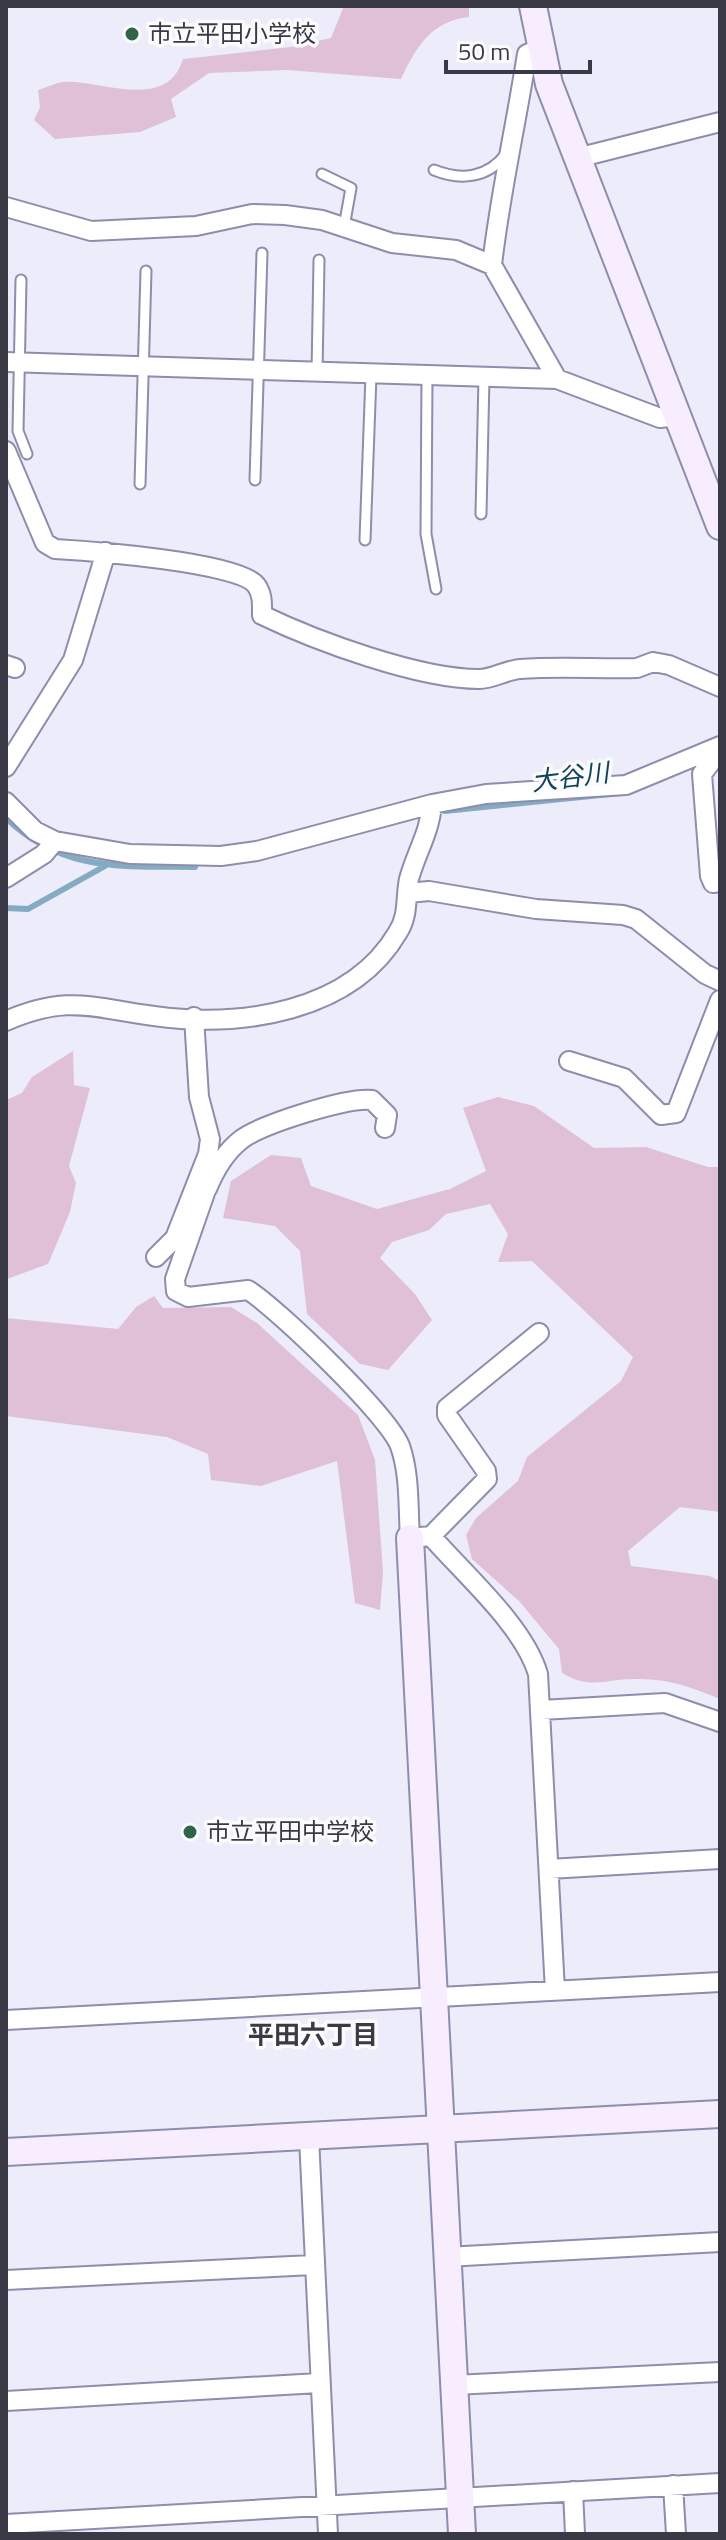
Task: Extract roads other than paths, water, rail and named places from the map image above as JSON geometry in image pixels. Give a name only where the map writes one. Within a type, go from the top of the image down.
[{"type":"street","points":[[533,6],[539,49],[577,158],[720,526]]},
{"type":"street","points":[[539,49],[527,54],[511,150],[500,194],[492,265],[557,379]]},
{"type":"street","points":[[577,158],[720,122]]},
{"type":"street","points":[[6,207],[91,231],[196,226],[252,214],[322,220],[392,243],[456,250],[492,265]]},
{"type":"street","points":[[13,362],[557,379],[660,418],[678,416]]},
{"type":"street","points":[[6,451],[45,543],[55,549],[137,554],[239,574],[256,584],[262,599],[262,615],[306,637],[335,643],[394,664],[480,679],[519,669],[637,668],[653,662],[720,687]]},
{"type":"street","points":[[6,767],[73,660],[106,552]]},
{"type":"street","points":[[6,878],[51,847],[130,854],[221,856],[257,851],[432,804],[486,794],[626,785],[715,748]]},
{"type":"street","points":[[715,748],[711,762],[702,774],[710,876],[713,883],[720,882]]},
{"type":"street","points":[[6,802],[51,847]]},
{"type":"street","points":[[6,1021],[58,1003],[93,1004],[154,1016],[276,1015],[332,996],[354,982],[398,934],[407,914],[409,879],[430,826],[432,804]]},
{"type":"street","points":[[408,893],[429,891],[536,909],[623,915],[636,919],[705,974],[720,981]]},
{"type":"street","points":[[569,1061],[624,1078],[661,1115],[676,1113],[720,1000]]},
{"type":"street","points":[[194,1017],[199,1097],[210,1139],[200,1191],[175,1279],[176,1291],[188,1297],[248,1290],[350,1385],[383,1420],[399,1444],[420,1537],[439,2129],[462,2534]]},
{"type":"street","points":[[156,1257],[175,1238],[200,1191],[226,1153],[245,1137],[357,1098],[372,1100],[387,1115],[385,1128]]},
{"type":"street","points":[[420,1537],[487,1479],[486,1471],[447,1415],[447,1408],[539,1333]]},
{"type":"street","points":[[420,1537],[533,1655],[541,1710],[555,1991]]},
{"type":"street","points":[[541,1710],[665,1703],[720,1722]]},
{"type":"street","points":[[549,1869],[720,1859]]},
{"type":"street","points":[[6,2020],[720,1982]]},
{"type":"street","points":[[6,2152],[720,2114]]},
{"type":"street","points":[[309,2137],[328,2534]]},
{"type":"street","points":[[446,2257],[720,2242]]},
{"type":"street","points":[[6,2280],[313,2265]]},
{"type":"street","points":[[454,2385],[720,2372]]},
{"type":"street","points":[[6,2401],[319,2383]]},
{"type":"street","points":[[6,2524],[720,2483]]},
{"type":"street","points":[[673,2485],[676,2534]]},
{"type":"street","points":[[573,2491],[575,2534]]},
{"type":"lane","points":[[434,170],[445,175],[483,175],[511,150]]},
{"type":"lane","points":[[322,174],[351,188],[344,227]]},
{"type":"lane","points":[[255,480],[262,253]]},
{"type":"lane","points":[[317,373],[319,260]]},
{"type":"lane","points":[[140,484],[146,271]]},
{"type":"lane","points":[[21,280],[13,362],[18,431],[27,454]]},
{"type":"lane","points":[[365,540],[371,375]]},
{"type":"lane","points":[[427,376],[426,534],[436,589]]},
{"type":"lane","points":[[481,514],[484,377]]},
{"type":"waterway","name":"大谷川","points":[[445,811],[620,793]]},
{"type":"waterway","name":"大谷川","points":[[6,818],[27,836],[71,857],[118,865],[195,867]]},
{"type":"waterway","points":[[6,908],[28,909],[105,866]]},
{"type":"place","name":"市立平田小学校","points":[[132,34]]},
{"type":"place","name":"市立平田中学校","points":[[190,1832]]},
{"type":"district","name":"平田六丁目","points":[[313,2035]]}]
